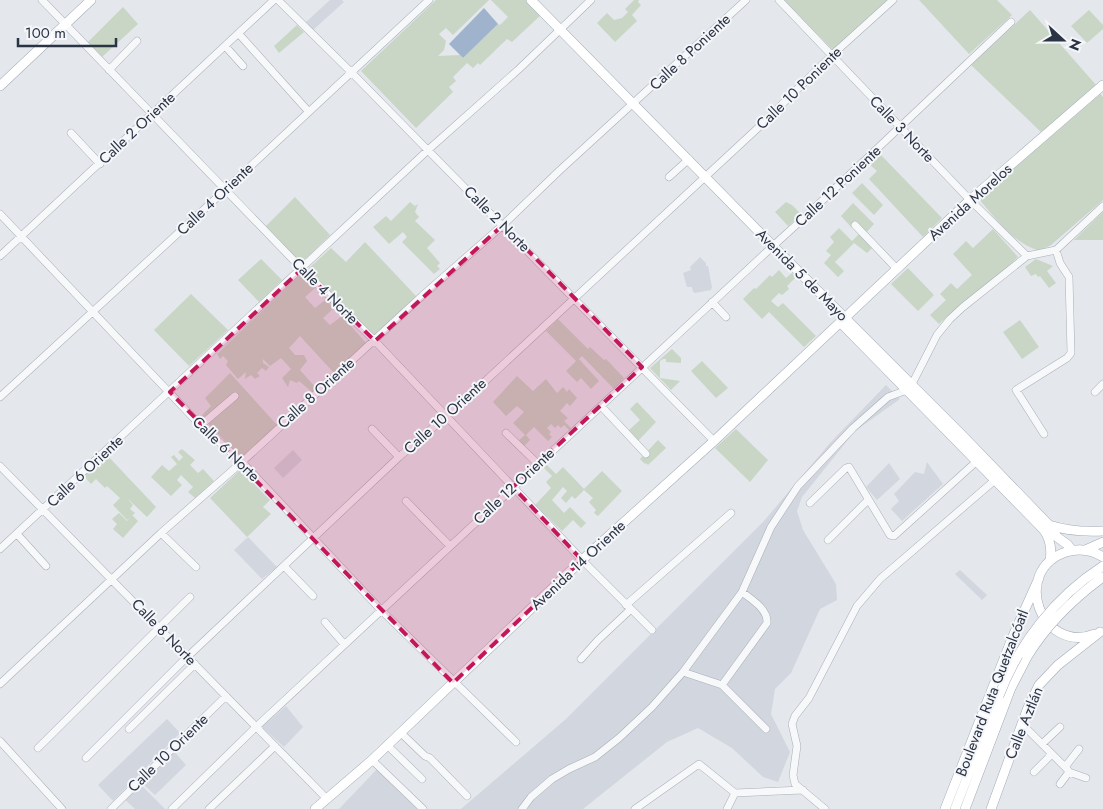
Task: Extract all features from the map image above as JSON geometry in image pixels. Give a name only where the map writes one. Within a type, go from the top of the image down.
[{"type":"main road","points":[[0,86],[91,0]]},
{"type":"main road","name":"Avenida 5 de Mayo","points":[[531,0],[689,159],[842,320],[1049,525],[1057,537],[1073,550]]},
{"type":"main road","name":"Avenida Morelos","points":[[842,320],[970,200],[1103,85]]},
{"type":"main road","name":"Avenida 14 Oriente","points":[[316,809],[372,760],[582,560],[714,441],[842,320]]},
{"type":"main road","name":"Avenida 5 de Mayo","points":[[909,387],[1046,533],[1051,545],[1050,561]]},
{"type":"main road","points":[[1049,525],[1075,532],[1103,531]]},
{"type":"main road","points":[[1073,550],[1072,540],[1075,532]]},
{"type":"main road","points":[[1085,550],[1103,542]]},
{"type":"main road","points":[[1050,561],[1060,554],[1073,550],[1085,550],[1103,557]]},
{"type":"main road","name":"Boulevard Ruta Quetzalcóatl","points":[[949,807],[1013,636],[1039,578],[1050,561]]},
{"type":"main road","points":[[949,807],[1015,660],[1040,624],[1071,590],[1103,566]]},
{"type":"main road","name":"Boulevard Ruta Quetzalcóatl","points":[[965,809],[1011,688],[1028,656],[1056,618],[1103,576]]},
{"type":"main road","points":[[1039,578],[1036,587],[1038,606],[1047,623],[1054,629],[1072,636],[1081,637],[1101,631]]},
{"type":"main road","name":"Calle Aztlán","points":[[991,809],[1033,696],[1045,677],[1058,664],[1101,631]]},
{"type":"street","name":"Calle 4 Norte","points":[[42,0],[302,269],[375,341],[582,560],[652,630]]},
{"type":"street","name":"Calle 2 Oriente","points":[[0,256],[226,47],[274,0]]},
{"type":"street","name":"Calle 2 Norte","points":[[278,0],[352,72],[714,441]]},
{"type":"street","name":"Calle 4 Oriente","points":[[0,397],[429,0]]},
{"type":"street","name":"Calle 6 Oriente","points":[[0,549],[591,0]]},
{"type":"street","name":"Calle 8 Poniente","points":[[634,104],[746,0]]},
{"type":"street","name":"Calle 3 Norte","points":[[780,0],[900,128],[1027,256]]},
{"type":"street","name":"Calle 10 Poniente","points":[[705,176],[760,126],[832,55],[893,0]]},
{"type":"street","name":"Calle 12 Poniente","points":[[773,246],[1010,22]]},
{"type":"street","points":[[239,34],[309,112]]},
{"type":"street","points":[[109,70],[137,41]]},
{"type":"street","points":[[226,47],[243,66]]},
{"type":"street","name":"Calle 8 Oriente","points":[[0,684],[161,533],[242,462],[301,406],[503,225],[559,171],[634,104]]},
{"type":"street","points":[[71,133],[100,164]]},
{"type":"street","points":[[669,177],[689,159]]},
{"type":"street","name":"Calle 10 Oriente","points":[[86,758],[188,657],[399,457],[447,416],[705,176]]},
{"type":"street","points":[[522,809],[531,797],[552,779],[595,757],[619,738],[652,707],[683,672],[742,592],[771,527],[798,486],[853,428],[888,397],[909,387],[937,336],[950,319],[963,306],[1027,256],[1056,250],[1103,206]]},
{"type":"street","name":"Calle 6 Norte","points":[[0,214],[201,425],[242,462],[381,610],[516,742]]},
{"type":"street","points":[[855,226],[897,268]]},
{"type":"street","name":"Calle 12 Oriente","points":[[172,809],[344,644],[773,246]]},
{"type":"street","points":[[1044,434],[1016,390],[1067,358],[1071,353],[1069,277],[1060,263],[1056,250]]},
{"type":"street","points":[[712,302],[726,317]]},
{"type":"street","points":[[1095,392],[1103,384]]},
{"type":"street","points":[[201,425],[234,396]]},
{"type":"street","points":[[601,406],[646,454]]},
{"type":"street","points":[[372,429],[399,457]]},
{"type":"street","points":[[506,433],[538,464]]},
{"type":"street","points":[[810,503],[849,467],[890,535],[894,536],[977,461]]},
{"type":"street","name":"Calle 8 Norte","points":[[0,466],[327,799]]},
{"type":"street","points":[[825,809],[795,784],[793,775],[797,746],[792,724],[794,716],[809,698],[858,606],[880,579],[995,480]]},
{"type":"street","points":[[406,500],[450,546]]},
{"type":"street","points":[[828,540],[868,500]]},
{"type":"street","points":[[581,659],[628,607],[731,513]]},
{"type":"street","points":[[161,533],[196,567]]},
{"type":"street","points":[[18,534],[46,566]]},
{"type":"street","points":[[284,566],[313,596]]},
{"type":"street","points":[[722,685],[767,623],[767,616],[763,610],[742,592]]},
{"type":"street","points":[[38,748],[190,597]]},
{"type":"street","points":[[325,622],[344,644]]},
{"type":"street","points":[[129,729],[195,664]]},
{"type":"street","points":[[683,672],[722,685],[766,729]]},
{"type":"street","name":"Calle 10 Oriente","points":[[111,809],[226,696]]},
{"type":"street","points":[[1022,724],[1067,769],[1086,778]]},
{"type":"street","points":[[1042,744],[1060,727]]},
{"type":"street","points":[[401,733],[425,756],[430,758],[467,796]]},
{"type":"street","points":[[0,741],[62,809]]},
{"type":"street","points":[[387,745],[422,779]]},
{"type":"street","points":[[209,809],[275,746]]},
{"type":"street","points":[[1060,784],[1079,749]]},
{"type":"street","points":[[1034,772],[1052,754]]},
{"type":"street","points":[[372,760],[423,809]]},
{"type":"street","points":[[637,809],[699,764],[735,793],[803,790]]},
{"type":"street","points":[[727,809],[735,793]]},
{"type":"highlighted area","points":[[503,225],[642,367],[513,487],[582,560],[453,683],[170,392],[302,269],[375,341]]},
{"type":"shaded area","points":[[330,0],[342,0],[344,2],[313,30],[306,22]]},
{"type":"shaded area","points":[[700,257],[708,266],[712,287],[711,290],[695,293],[692,287],[687,287],[683,273],[691,270],[690,267]]},
{"type":"shaded area","points":[[886,385],[900,399],[855,431],[802,497],[797,511],[803,530],[836,584],[837,600],[820,609],[791,673],[775,689],[771,714],[790,752],[778,782],[763,777],[732,748],[698,728],[667,742],[583,809],[461,809],[566,719],[763,522],[830,443]]},
{"type":"shaded area","points":[[293,450],[302,460],[283,478],[274,468]]},
{"type":"shaded area","points":[[927,462],[943,484],[902,521],[891,509],[899,501],[894,494],[915,472],[924,474]]},
{"type":"shaded area","points":[[889,463],[900,479],[877,500],[866,487]]},
{"type":"shaded area","points":[[248,537],[277,567],[262,579],[234,550]]},
{"type":"shaded area","points":[[960,570],[987,595],[982,600],[955,574]]},
{"type":"shaded area","points":[[286,706],[303,727],[284,747],[262,727]]},
{"type":"shaded area","points":[[167,719],[180,733],[113,801],[98,785]]},
{"type":"shaded area","points":[[172,749],[186,765],[155,795],[141,782]]},
{"type":"shaded area","points":[[378,768],[420,809],[339,809]]},
{"type":"shaded area","points":[[140,784],[165,809],[135,809],[123,798]]},
{"type":"green space","points":[[436,0],[489,0],[453,35],[446,28],[439,34],[446,41],[444,50],[438,56],[460,55],[463,58],[498,24],[500,25],[508,17],[491,0],[527,0],[542,14],[512,42],[507,39],[480,65],[478,63],[473,68],[467,63],[453,77],[456,81],[449,87],[453,92],[416,128],[361,71]]},
{"type":"green space","points":[[634,0],[639,0],[638,2],[641,5],[632,15],[637,21],[615,42],[597,23],[607,13],[614,20],[622,18],[628,12],[625,9]]},
{"type":"green space","points":[[784,0],[889,0],[833,50]]},
{"type":"green space","points":[[919,0],[997,0],[1012,15],[969,54]]},
{"type":"green space","points":[[123,7],[138,24],[102,57],[88,42]]},
{"type":"green space","points":[[1030,10],[1097,86],[1041,132],[971,65]]},
{"type":"green space","points":[[1089,10],[1103,25],[1103,29],[1087,43],[1071,26]]},
{"type":"green space","points":[[297,25],[304,32],[279,53],[274,46]]},
{"type":"green space","points":[[1099,92],[1103,97],[1103,200],[1051,245],[1039,251],[1029,247],[1013,236],[978,198]]},
{"type":"green space","points":[[880,154],[942,218],[923,237],[869,179],[877,171],[869,164]]},
{"type":"green space","points":[[862,183],[883,205],[874,215],[852,193]]},
{"type":"green space","points":[[295,197],[330,235],[301,263],[266,226]]},
{"type":"green space","points":[[410,202],[415,206],[418,204],[415,212],[419,217],[415,221],[435,240],[427,248],[440,263],[437,266],[440,269],[434,274],[402,242],[407,237],[403,232],[389,244],[373,227],[386,216],[391,221]]},
{"type":"green space","points":[[786,202],[801,214],[788,226],[775,212]]},
{"type":"green space","points":[[853,203],[874,224],[866,233],[855,223],[851,227],[841,216]]},
{"type":"green space","points":[[1103,212],[1103,240],[1074,240]]},
{"type":"green space","points":[[839,228],[852,241],[859,234],[873,247],[867,253],[854,243],[835,262],[844,271],[838,277],[824,263],[831,255],[826,251],[834,242],[830,237]]},
{"type":"green space","points":[[993,229],[1018,257],[955,315],[952,312],[939,324],[930,315],[946,300],[940,294],[951,283],[957,289],[972,275],[953,254],[966,241],[973,248]]},
{"type":"green space","points":[[365,242],[416,296],[374,337],[308,269],[331,248],[346,262]]},
{"type":"green space","points":[[261,259],[282,280],[259,302],[238,280]]},
{"type":"green space","points":[[1036,259],[1053,266],[1047,271],[1056,283],[1049,288],[1040,276],[1038,277],[1036,274],[1031,276],[1025,267]]},
{"type":"green space","points":[[908,268],[934,295],[918,311],[891,284]]},
{"type":"green space","points":[[779,270],[786,278],[792,273],[796,277],[787,286],[789,289],[782,295],[779,293],[771,301],[778,307],[783,303],[816,336],[804,347],[769,312],[762,319],[743,299],[770,275],[772,277]]},
{"type":"green space","points":[[301,274],[315,288],[305,297],[315,308],[325,300],[334,308],[323,318],[330,325],[342,316],[367,344],[334,373],[300,336],[289,348],[295,355],[304,355],[307,361],[300,370],[316,388],[312,392],[299,381],[297,383],[290,380],[288,387],[282,378],[291,369],[281,358],[270,366],[263,359],[263,363],[269,367],[266,371],[262,368],[257,373],[260,376],[255,379],[251,375],[245,379],[246,372],[238,379],[226,365],[228,361],[223,356],[220,359],[217,354]]},
{"type":"green space","points":[[191,294],[228,330],[189,366],[154,330]]},
{"type":"green space","points":[[558,319],[588,349],[590,347],[604,360],[606,359],[624,378],[614,389],[582,356],[579,359],[599,381],[591,389],[581,378],[577,382],[566,371],[576,361],[546,331]]},
{"type":"green space","points":[[1020,320],[1039,347],[1022,359],[1003,332]]},
{"type":"green space","points":[[672,349],[681,358],[681,363],[666,362],[666,359],[660,361],[660,378],[680,381],[671,390],[650,368]]},
{"type":"green space","points":[[702,361],[728,388],[716,398],[691,371]]},
{"type":"green space","points":[[230,373],[277,425],[244,457],[240,456],[210,426],[202,415],[211,406],[205,398]]},
{"type":"green space","points":[[517,376],[533,391],[546,379],[557,393],[563,387],[567,392],[569,389],[577,398],[570,406],[567,403],[560,411],[568,418],[564,421],[572,429],[570,431],[564,425],[561,428],[558,425],[555,428],[551,424],[547,428],[551,432],[549,434],[552,437],[548,441],[534,427],[526,435],[530,440],[523,447],[518,441],[525,435],[513,423],[524,412],[517,406],[506,416],[493,402]]},
{"type":"green space","points":[[637,402],[656,422],[637,442],[628,431],[640,420],[630,409]]},
{"type":"green space","points":[[736,429],[768,460],[750,482],[715,448]]},
{"type":"green space","points":[[658,440],[666,448],[648,465],[645,464],[640,459]]},
{"type":"green space","points":[[182,449],[195,460],[190,465],[198,473],[203,469],[214,481],[195,498],[188,492],[193,487],[181,475],[177,480],[182,485],[171,496],[151,477],[162,465],[169,471],[177,464],[171,457],[174,455],[179,461],[183,457],[178,452]]},
{"type":"green space","points":[[106,454],[156,507],[147,517],[127,498],[133,505],[130,509],[135,513],[127,520],[113,505],[120,498],[96,479],[91,484],[83,475]]},
{"type":"green space","points":[[546,464],[556,474],[563,467],[584,489],[602,471],[622,491],[598,516],[594,513],[596,510],[589,502],[593,498],[584,490],[575,499],[572,496],[566,503],[561,498],[567,491],[563,487],[552,500],[564,513],[570,507],[586,523],[581,528],[573,520],[562,531],[535,505],[551,488],[546,482],[552,476],[543,467]]},
{"type":"green space","points":[[240,470],[270,500],[263,507],[271,514],[247,537],[210,498]]},
{"type":"green space","points":[[119,513],[127,521],[132,515],[138,521],[123,538],[113,529],[117,524],[112,519]]},
{"type":"water","points":[[484,8],[498,24],[463,58],[449,44]]}]
